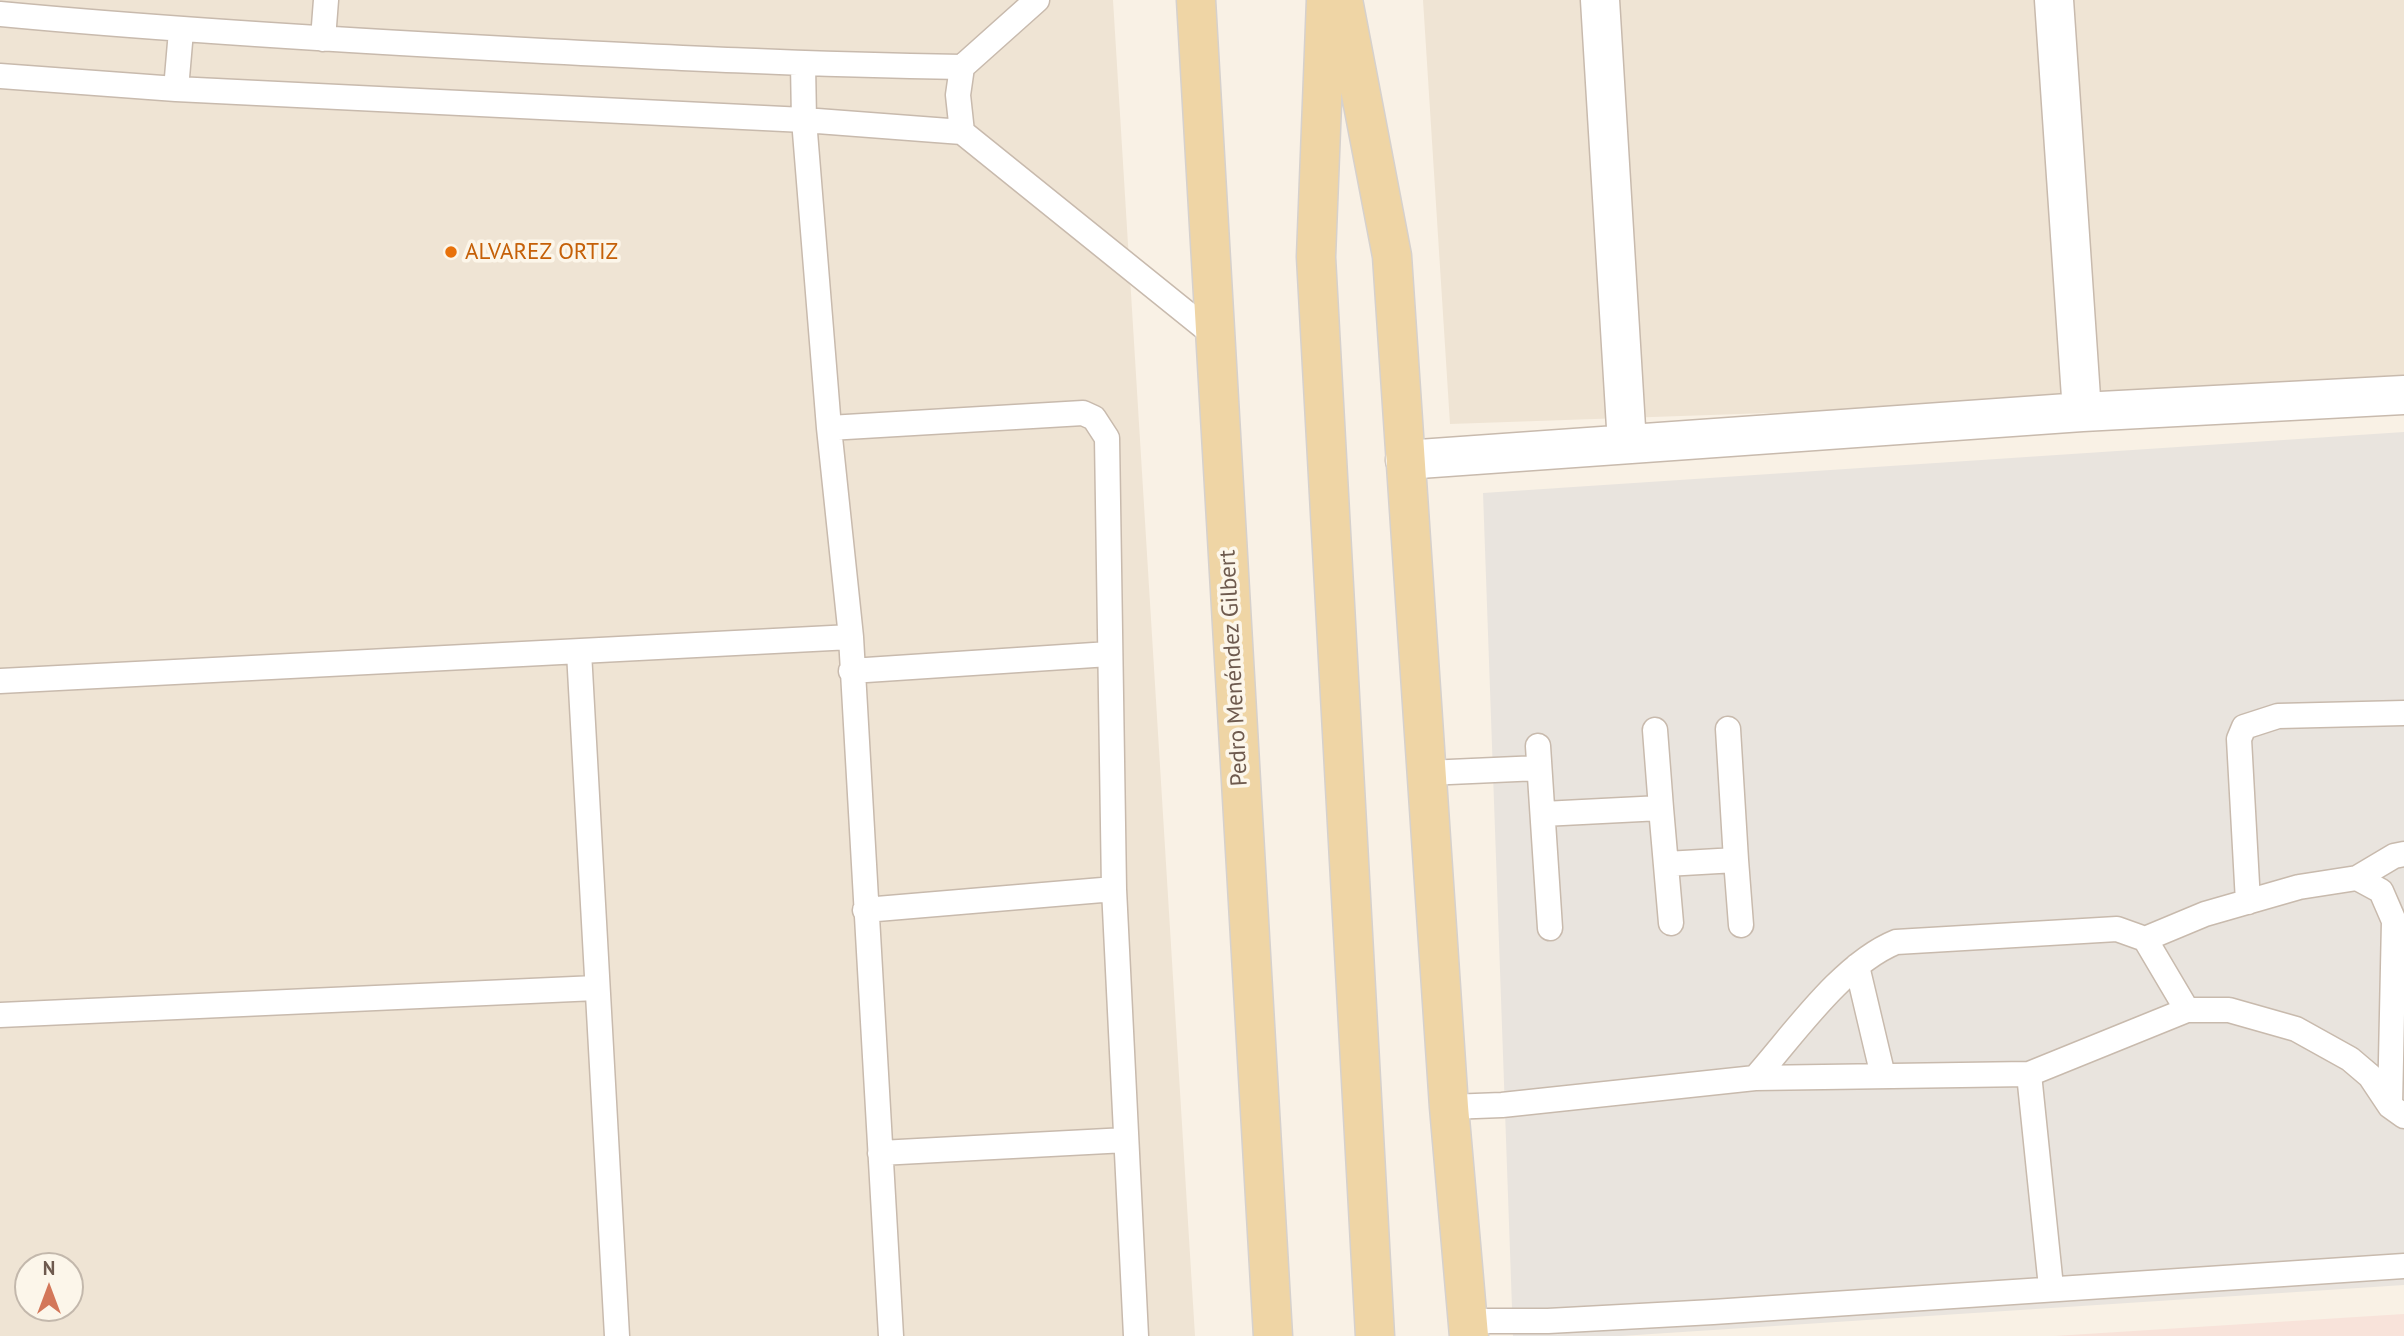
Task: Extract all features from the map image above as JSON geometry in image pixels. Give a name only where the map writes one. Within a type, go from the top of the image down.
[{"type":"main road","name":"Pedro Menéndez Gilbert","points":[[1196,0],[1273,1336]]},
{"type":"main road","points":[[1326,0],[1316,257],[1375,1336]]},
{"type":"main road","points":[[1343,0],[1392,256],[1450,1107],[1468,1329]]},
{"type":"street","points":[[1600,0],[1627,444]]},
{"type":"street","points":[[2054,0],[2082,412]]},
{"type":"street","points":[[1405,460],[2082,412],[2404,395]]},
{"type":"lane","points":[[323,39],[326,0]]},
{"type":"lane","points":[[962,132],[958,95],[962,67],[1037,0]]},
{"type":"lane","points":[[0,14],[84,11],[181,31],[803,64],[962,67]]},
{"type":"lane","points":[[176,89],[181,31]]},
{"type":"lane","points":[[803,64],[804,120],[829,428],[851,637],[891,1336]]},
{"type":"lane","points":[[0,76],[176,89],[804,120],[962,132],[1215,336]]},
{"type":"lane","points":[[829,428],[1083,413],[1094,418],[1107,438],[1114,889],[1136,1336]]},
{"type":"lane","points":[[0,681],[851,637]]},
{"type":"lane","points":[[579,652],[617,1336]]},
{"type":"lane","points":[[851,671],[1109,654]]},
{"type":"lane","points":[[2248,902],[2239,739],[2244,727],[2278,716],[2404,713]]},
{"type":"lane","points":[[1728,729],[1741,925]]},
{"type":"lane","points":[[1655,730],[1671,922]]},
{"type":"lane","points":[[1427,773],[1538,757],[1550,929]]},
{"type":"lane","points":[[1543,814],[1661,808]]},
{"type":"lane","points":[[2145,939],[2205,914],[2299,887],[2357,878],[2394,856],[2404,854]]},
{"type":"lane","points":[[1666,864],[1735,860]]},
{"type":"lane","points":[[2357,878],[2381,891],[2394,920],[2397,1111]]},
{"type":"lane","points":[[865,910],[1114,889]]},
{"type":"lane","points":[[1755,1078],[1857,966],[1879,949],[1896,942],[2116,929],[2145,939],[2187,1010]]},
{"type":"lane","points":[[1857,966],[1883,1076]]},
{"type":"lane","points":[[0,1015],[596,988]]},
{"type":"lane","points":[[1450,1107],[1502,1105],[1755,1078],[2029,1074],[2187,1010],[2229,1010],[2296,1029],[2370,1076],[2397,1111]]},
{"type":"lane","points":[[2029,1074],[2051,1287]]},
{"type":"lane","points":[[880,1153],[1126,1140]]},
{"type":"lane","points":[[1468,1329],[1548,1321],[1699,1313],[2051,1287],[2296,1275],[2404,1266]]},
{"type":"shaded area","points":[[0,0],[1113,0],[1195,1336],[0,1336]]},
{"type":"shaded area","points":[[1423,0],[2404,0],[2404,391],[1450,424]]},
{"type":"shaded area","points":[[2404,432],[2404,1285],[1621,1336],[1513,1336],[1483,493]]},
{"type":"shaded area","points":[[2404,1314],[2404,1336],[2054,1336]]},
{"type":"place","name":"ALVAREZ ORTIZ","points":[[451,252]]}]
